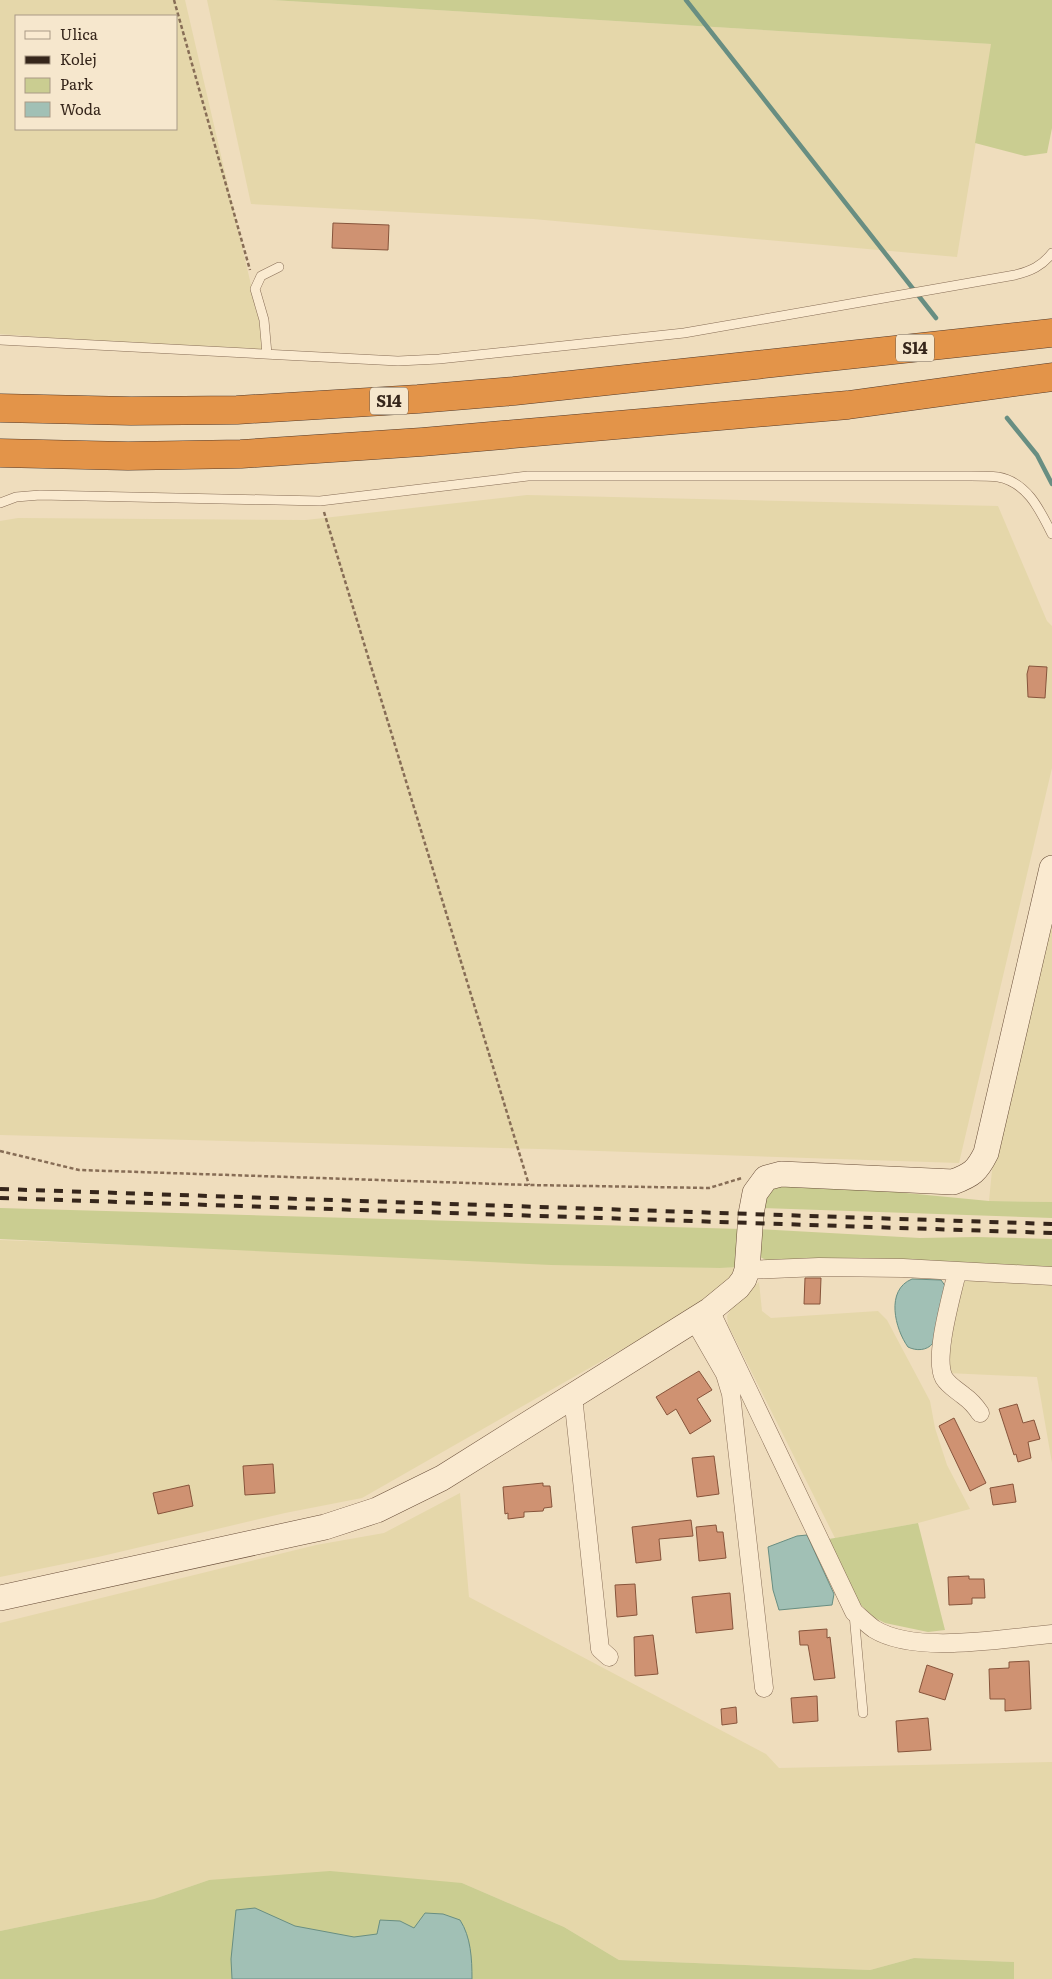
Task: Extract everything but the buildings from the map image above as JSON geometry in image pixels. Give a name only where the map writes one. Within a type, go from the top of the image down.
[{"type":"highway","name":"S14","points":[[0,408],[131,412],[227,410],[409,400],[524,390],[1052,333]]},
{"type":"highway","points":[[0,453],[128,456],[232,454],[422,442],[848,405],[1052,377]]},
{"type":"street","points":[[0,1598],[295,1535],[364,1516],[442,1478],[702,1315],[738,1287],[748,1270],[752,1207],[758,1186],[766,1178],[781,1174],[953,1182],[970,1176],[980,1166],[986,1152],[1052,868]]},
{"type":"street","points":[[748,1270],[819,1267],[904,1268],[1052,1276]]},
{"type":"street","points":[[957,1272],[944,1327],[941,1366],[943,1376],[950,1386],[965,1396],[980,1413]]},
{"type":"street","points":[[702,1315],[854,1612],[875,1629],[898,1638],[920,1643],[940,1644],[1052,1634]]},
{"type":"street","points":[[702,1315],[730,1388],[764,1688]]},
{"type":"street","points":[[573,1396],[600,1648],[609,1657]]},
{"type":"lane","points":[[0,340],[398,361],[448,358],[684,333],[903,296],[1031,271],[1045,262],[1052,253]]},
{"type":"lane","points":[[267,354],[264,320],[255,289],[261,276],[279,267]]},
{"type":"lane","points":[[0,503],[16,498],[40,495],[320,501],[528,476],[971,476],[1000,478],[1023,488],[1039,508],[1052,534]]},
{"type":"lane","points":[[854,1612],[863,1713]]},
{"type":"path","points":[[174,0],[255,289]]},
{"type":"path","points":[[320,501],[529,1185]]},
{"type":"path","points":[[0,1150],[79,1170],[529,1185],[709,1188],[751,1175],[761,1174],[766,1178]]},
{"type":"shaded area","points":[[0,0],[185,0],[267,354],[0,334]]},
{"type":"shaded area","points":[[207,0],[272,0],[992,44],[957,257],[533,219],[251,204]]},
{"type":"shaded area","points":[[527,495],[998,506],[1047,621],[1052,626],[1052,768],[959,1163],[539,1149],[0,1135],[0,521],[18,518],[306,520]]},
{"type":"shaded area","points":[[1052,922],[1052,1202],[989,1201],[992,1170]]},
{"type":"shaded area","points":[[0,1240],[720,1268],[740,1267],[726,1285],[677,1318],[362,1498],[285,1513],[98,1557],[0,1577]]},
{"type":"shaded area","points":[[959,1277],[1052,1282],[1052,1463],[1037,1377],[947,1373]]},
{"type":"shaded area","points":[[759,1282],[762,1311],[771,1318],[878,1311],[887,1320],[930,1401],[935,1428],[947,1465],[970,1509],[918,1523],[835,1538],[728,1325],[727,1316],[732,1307]]},
{"type":"shaded area","points":[[460,1493],[469,1597],[766,1754],[779,1768],[1052,1762],[1052,1979],[1014,1979],[1014,1962],[914,1958],[870,1970],[619,1960],[564,1927],[462,1883],[209,1880],[154,1899],[0,1931],[0,1623],[316,1545],[384,1533]]},
{"type":"green space","points":[[272,0],[1052,0],[1052,128],[1047,153],[1025,156],[975,143],[991,44]]},
{"type":"green space","points":[[782,1181],[989,1201],[1052,1202],[1052,1218],[759,1208],[759,1201]]},
{"type":"green space","points":[[0,1208],[742,1229],[740,1267],[551,1265],[0,1239]]},
{"type":"green space","points":[[757,1229],[920,1238],[1052,1239],[1052,1267],[775,1262],[758,1256]]},
{"type":"green space","points":[[918,1523],[945,1630],[928,1632],[885,1623],[873,1617],[860,1604],[829,1539]]},
{"type":"green space","points":[[330,1871],[462,1883],[564,1927],[619,1960],[870,1970],[914,1958],[1014,1962],[1014,1979],[0,1979],[0,1931],[154,1899],[209,1880]]},
{"type":"water","points":[[912,1279],[941,1280],[946,1287],[933,1343],[928,1348],[921,1350],[908,1347],[896,1320],[895,1301],[898,1292],[904,1284]]},
{"type":"water","points":[[807,1535],[834,1594],[832,1605],[779,1610],[773,1590],[768,1547],[797,1536]]},
{"type":"water","points":[[255,1908],[295,1926],[354,1937],[377,1934],[380,1920],[400,1921],[414,1928],[425,1913],[443,1914],[460,1920],[464,1927],[470,1948],[472,1979],[232,1979],[231,1959],[236,1910]]},
{"type":"waterway","points":[[686,0],[936,318]]},
{"type":"waterway","points":[[1007,418],[1037,455],[1052,484]]},
{"type":"railway","points":[[0,1189],[1052,1224]]},
{"type":"railway","points":[[0,1198],[1052,1233]]}]
